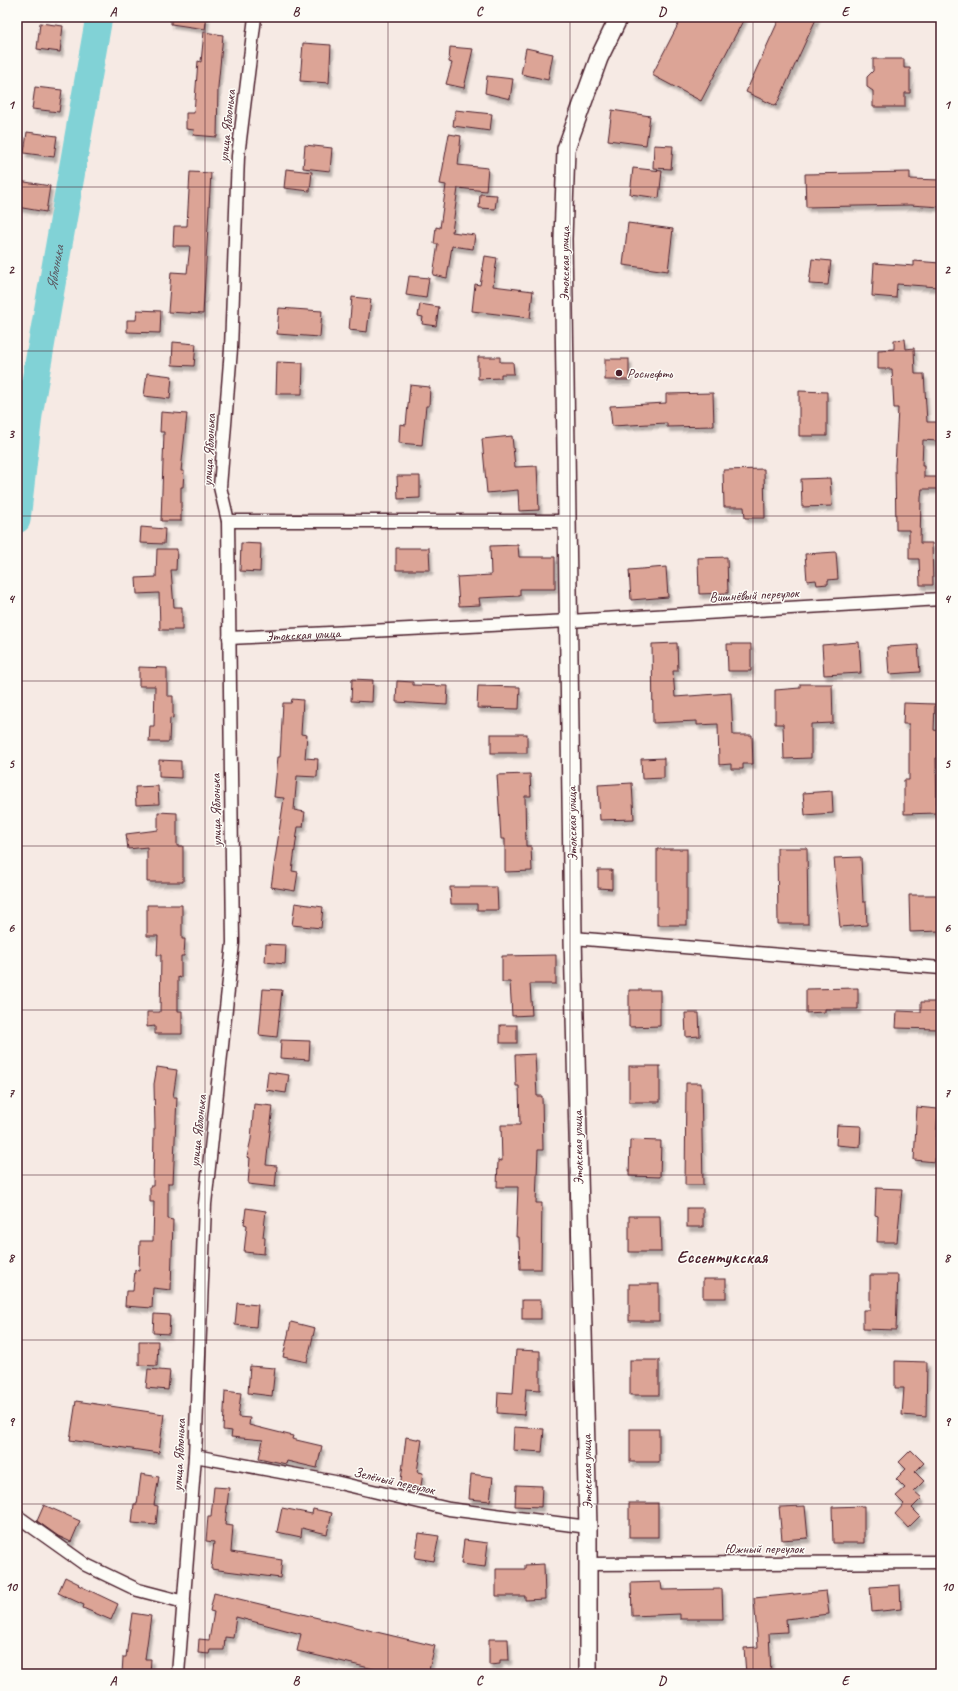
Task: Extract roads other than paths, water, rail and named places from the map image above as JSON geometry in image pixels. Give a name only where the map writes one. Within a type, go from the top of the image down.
[{"type":"main road","name":"Этокская улица","points":[[588,1674],[588,1526],[573,938],[563,239],[566,148],[600,58],[619,17]]},
{"type":"street","name":"улица Яблонька","points":[[178,1674],[195,1456],[205,1204],[233,943],[228,521],[220,487],[231,348],[238,156],[255,17]]},
{"type":"street","points":[[228,521],[568,521]]},
{"type":"street","name":"Вишнёвый переулок","points":[[569,621],[941,599]]},
{"type":"street","name":"Этокская улица","points":[[229,638],[569,621]]},
{"type":"street","points":[[573,938],[941,968]]},
{"type":"street","name":"Зелёный переулок","points":[[195,1456],[335,1482],[449,1509],[588,1526]]},
{"type":"street","points":[[17,1516],[86,1565],[138,1590],[184,1602]]},
{"type":"street","name":"Южный переулок","points":[[588,1564],[941,1562]]},
{"type":"waterway","name":"Яблонька","points":[[17,520],[29,415],[99,17]]},
{"type":"place","name":"Роснефть","points":[[619,373]]},
{"type":"district","name":"Ессентукская","points":[[722,1257]]}]
